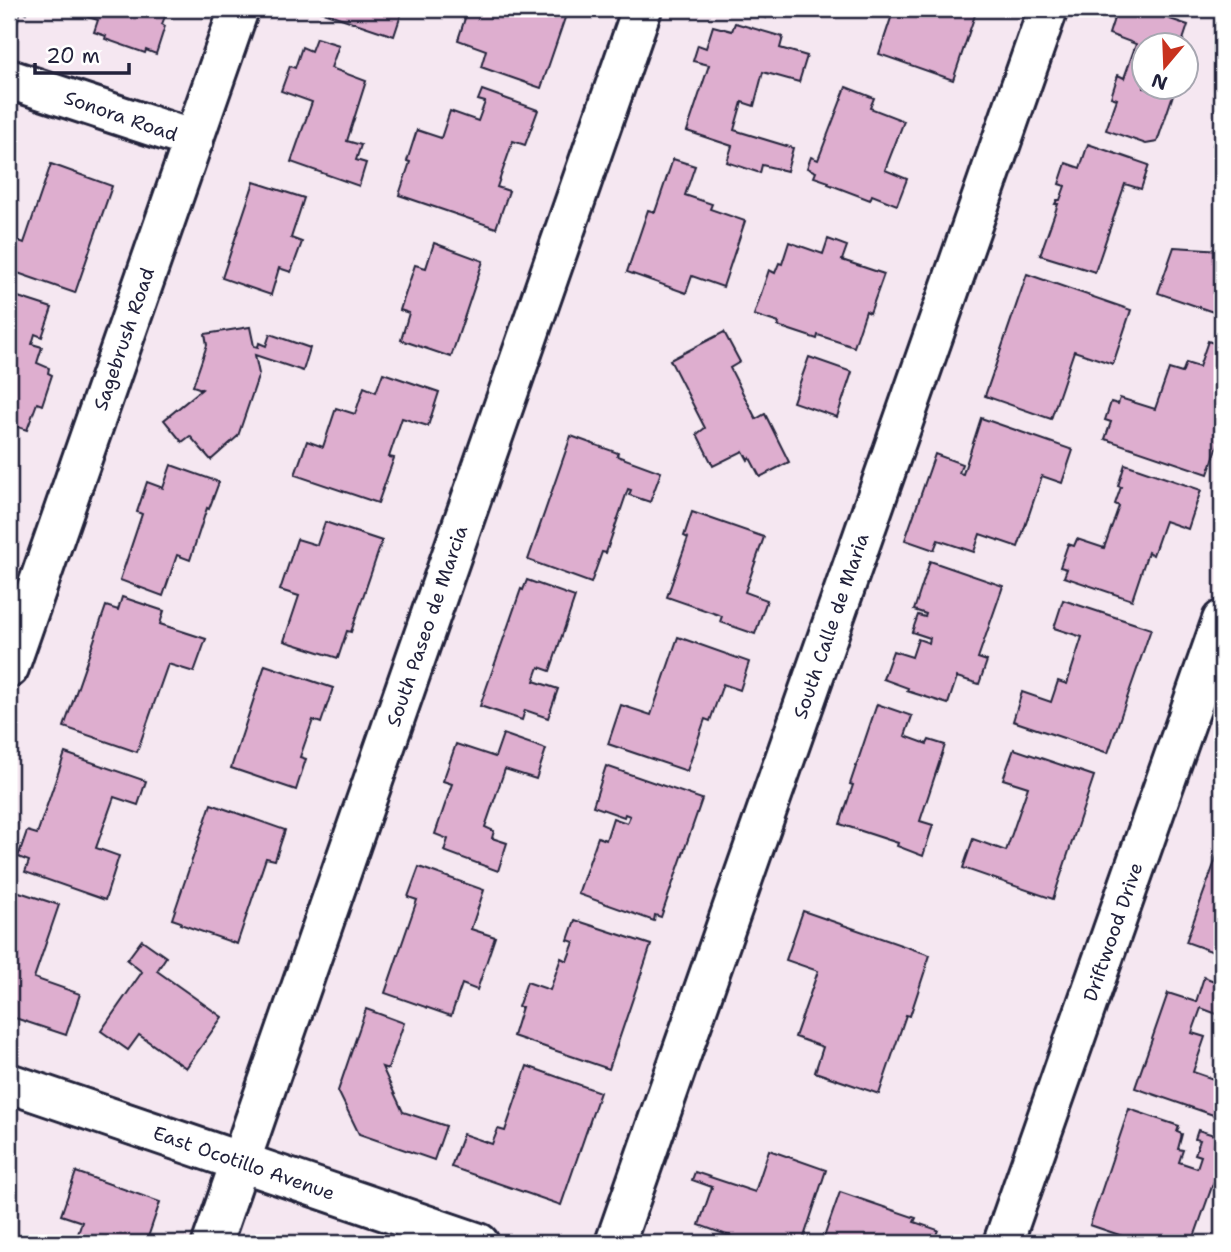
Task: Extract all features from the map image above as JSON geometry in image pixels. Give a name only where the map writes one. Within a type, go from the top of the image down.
[{"type":"street","name":"Sagebrush Road","points":[[9,668],[239,9]]},
{"type":"street","name":"South Paseo de Marcia","points":[[212,1243],[642,9]]},
{"type":"street","name":"South Calle de Maria","points":[[615,1243],[1048,9]]},
{"type":"street","name":"Sonora Road","points":[[9,79],[194,141]]},
{"type":"street","name":"Driftwood Drive","points":[[1003,1243],[1222,620]]},
{"type":"street","name":"East Ocotillo Avenue","points":[[9,1083],[480,1243]]},
{"type":"building","points":[[9,9],[27,9],[26,13],[21,11],[13,33],[9,32]]},
{"type":"building","points":[[91,9],[168,9],[156,54],[146,50],[145,53],[105,39],[106,36],[94,32],[98,20],[88,17]]},
{"type":"building","points":[[314,9],[403,9],[394,36]]},
{"type":"building","points":[[468,9],[568,9],[541,88],[481,67],[486,50],[458,40]]},
{"type":"building","points":[[739,9],[769,9],[766,18]]},
{"type":"building","points":[[894,9],[918,15],[919,9],[977,9],[953,80],[879,54]]},
{"type":"building","points":[[1117,9],[1140,9],[1188,25],[1186,32],[1130,32],[1130,42],[1109,34]]},
{"type":"building","points":[[735,23],[783,37],[780,48],[807,56],[799,82],[763,72],[754,106],[742,102],[734,130],[793,148],[787,171],[762,165],[760,173],[727,162],[732,146],[687,131],[709,65],[693,61],[698,45],[706,48],[713,26],[732,31]]},
{"type":"building","points":[[316,38],[339,45],[331,68],[366,81],[347,141],[361,145],[356,160],[366,163],[359,186],[291,162],[312,102],[281,91],[290,66],[295,68],[302,47],[311,51]]},
{"type":"building","points":[[1130,61],[1130,102],[1171,102],[1157,142],[1146,144],[1106,130],[1117,99],[1111,97],[1118,75],[1124,78]]},
{"type":"building","points":[[846,87],[874,98],[870,108],[904,121],[885,170],[907,179],[897,205],[872,195],[870,200],[828,184],[829,182],[814,177],[816,172],[807,168],[811,157],[818,160]]},
{"type":"building","points":[[482,90],[538,110],[525,145],[513,141],[497,187],[509,191],[496,228],[399,195],[417,130],[441,138],[450,111],[478,121],[485,102],[478,100]]},
{"type":"building","points":[[1222,120],[1222,149],[1213,145]]},
{"type":"building","points":[[1088,144],[1149,165],[1141,189],[1125,184],[1095,272],[1040,255],[1058,204],[1055,204],[1060,200],[1065,186],[1059,184],[1066,163],[1080,168]]},
{"type":"building","points":[[673,159],[695,166],[685,195],[712,204],[710,209],[745,221],[723,287],[692,276],[686,293],[627,272],[648,210],[655,212]]},
{"type":"building","points":[[51,164],[112,186],[75,293],[9,270],[9,237],[24,243]]},
{"type":"building","points":[[254,182],[304,198],[291,238],[302,242],[291,272],[279,268],[271,295],[222,278]]},
{"type":"building","points":[[828,239],[847,246],[842,260],[884,274],[870,313],[866,311],[854,347],[818,335],[817,339],[754,315],[769,270],[775,273],[779,263],[782,264],[789,242],[823,254]]},
{"type":"building","points":[[434,243],[483,261],[451,357],[401,340],[409,313],[400,310],[415,265],[426,268]]},
{"type":"building","points":[[1174,247],[1222,250],[1222,315],[1158,293]]},
{"type":"building","points":[[1027,274],[1131,310],[1113,364],[1074,351],[1051,419],[985,396]]},
{"type":"building","points":[[9,294],[52,308],[42,337],[35,334],[32,344],[42,347],[37,363],[49,368],[48,373],[52,375],[42,405],[37,403],[27,430],[9,424]]},
{"type":"building","points":[[250,327],[254,346],[258,347],[259,343],[266,346],[270,334],[310,348],[303,371],[255,355],[259,374],[238,436],[211,460],[190,436],[182,442],[164,420],[202,389],[193,386],[207,345],[205,334]]},
{"type":"building","points":[[724,332],[740,362],[730,368],[756,419],[765,414],[789,462],[760,477],[743,451],[713,466],[697,434],[705,428],[670,360]]},
{"type":"building","points":[[1208,341],[1222,346],[1222,433],[1208,474],[1105,439],[1111,422],[1105,420],[1111,402],[1118,404],[1120,398],[1155,409],[1169,369],[1182,373],[1186,363],[1199,367]]},
{"type":"building","points":[[809,357],[852,372],[837,417],[793,402]]},
{"type":"building","points":[[383,373],[439,392],[428,426],[402,418],[389,457],[394,458],[378,503],[295,475],[307,441],[323,447],[336,408],[355,414],[364,387],[376,392]]},
{"type":"building","points":[[981,418],[1073,450],[1062,483],[1042,476],[1018,547],[980,534],[974,552],[938,540],[934,550],[905,540],[935,454],[962,464],[959,473],[963,474]]},
{"type":"building","points":[[571,436],[661,472],[650,502],[629,495],[631,490],[628,489],[606,553],[602,552],[591,583],[528,560]]},
{"type":"building","points":[[1125,464],[1201,490],[1188,529],[1165,521],[1153,555],[1148,552],[1132,600],[1064,577],[1067,569],[1060,567],[1068,544],[1074,546],[1077,539],[1104,548],[1119,506],[1115,504]]},
{"type":"building","points":[[171,465],[219,482],[209,509],[207,508],[190,560],[177,555],[163,596],[120,580],[142,514],[137,512],[147,482],[163,488]]},
{"type":"building","points":[[692,512],[764,537],[745,592],[767,600],[755,634],[720,622],[722,616],[667,597],[688,538],[684,536]]},
{"type":"building","points":[[325,522],[382,541],[351,632],[347,631],[338,658],[284,641],[299,596],[280,590],[297,539],[317,545]]},
{"type":"building","points":[[930,561],[1003,586],[978,658],[987,661],[979,684],[957,677],[948,704],[907,691],[908,688],[883,679],[893,651],[912,657],[918,639],[929,643],[930,638],[912,632],[918,615],[925,617],[926,614],[914,610]]},
{"type":"building","points":[[527,580],[575,597],[550,671],[539,667],[534,681],[558,689],[548,718],[525,710],[522,720],[480,706],[521,589],[523,590]]},
{"type":"building","points":[[122,597],[164,611],[160,624],[206,639],[194,672],[168,664],[137,752],[64,727],[106,606],[118,610]]},
{"type":"building","points":[[1063,600],[1151,629],[1108,753],[1013,721],[1022,692],[1051,702],[1058,681],[1067,684],[1082,637],[1054,628]]},
{"type":"building","points":[[678,637],[749,662],[740,690],[723,684],[710,721],[705,719],[687,771],[608,744],[621,705],[651,715]]},
{"type":"building","points":[[265,665],[333,688],[321,723],[313,720],[300,757],[306,759],[296,790],[231,768]]},
{"type":"building","points":[[877,704],[912,716],[905,736],[927,744],[929,740],[945,745],[920,821],[933,825],[923,856],[897,846],[898,843],[840,824],[853,785],[850,784]]},
{"type":"building","points":[[503,734],[546,749],[536,779],[505,769],[485,827],[494,831],[492,838],[507,843],[498,871],[444,851],[448,839],[435,834],[452,784],[443,781],[456,744],[495,757]]},
{"type":"building","points":[[1014,749],[1094,776],[1053,899],[963,868],[973,839],[1006,851],[1028,787],[1003,779]]},
{"type":"building","points":[[65,753],[146,781],[138,805],[114,797],[96,848],[119,856],[105,900],[25,872],[29,861],[18,857],[27,831],[37,834]]},
{"type":"building","points":[[606,766],[702,799],[661,917],[655,915],[654,921],[578,894],[598,837],[606,840],[613,818],[627,823],[630,816],[625,814],[624,817],[593,806]]},
{"type":"building","points":[[211,804],[285,830],[275,860],[266,858],[237,944],[172,919]]},
{"type":"building","points":[[1222,842],[1222,955],[1186,942]]},
{"type":"building","points":[[419,867],[484,890],[471,929],[495,937],[477,990],[462,984],[451,1016],[385,993],[417,900],[408,897]]},
{"type":"building","points":[[10,889],[59,905],[34,978],[80,994],[66,1035],[9,1016]]},
{"type":"building","points":[[803,911],[930,955],[910,1016],[906,1015],[879,1094],[815,1072],[823,1047],[795,1037],[818,971],[786,960]]},
{"type":"building","points":[[575,920],[651,945],[609,1069],[513,1036],[522,1007],[518,1007],[527,982],[550,990],[561,958],[567,961],[574,942],[568,940]]},
{"type":"building","points":[[142,940],[166,957],[157,971],[222,1017],[186,1068],[139,1035],[128,1050],[101,1031],[142,972],[127,960]]},
{"type":"building","points":[[1204,977],[1222,984],[1222,1016],[1201,1008],[1192,1033],[1205,1037],[1193,1072],[1222,1082],[1222,1118],[1135,1088],[1168,993],[1196,1002]]},
{"type":"building","points":[[366,1009],[404,1023],[388,1069],[382,1067],[403,1112],[446,1126],[434,1160],[359,1134],[338,1091]]},
{"type":"building","points":[[527,1066],[600,1092],[561,1205],[451,1167],[463,1134],[492,1144],[498,1129],[505,1131]]},
{"type":"building","points":[[1129,1109],[1179,1126],[1177,1132],[1182,1134],[1178,1149],[1183,1150],[1179,1162],[1197,1168],[1201,1156],[1195,1154],[1200,1140],[1195,1139],[1198,1130],[1217,1136],[1214,1145],[1222,1147],[1222,1158],[1192,1243],[1143,1243],[1090,1225]]},
{"type":"building","points":[[769,1150],[826,1170],[802,1243],[734,1243],[735,1238],[699,1225],[712,1187],[692,1180],[695,1172],[755,1192]]},
{"type":"building","points":[[76,1172],[160,1202],[146,1243],[75,1243],[82,1222],[61,1215]]},
{"type":"building","points":[[840,1192],[916,1218],[914,1222],[938,1230],[933,1243],[822,1243]]}]
